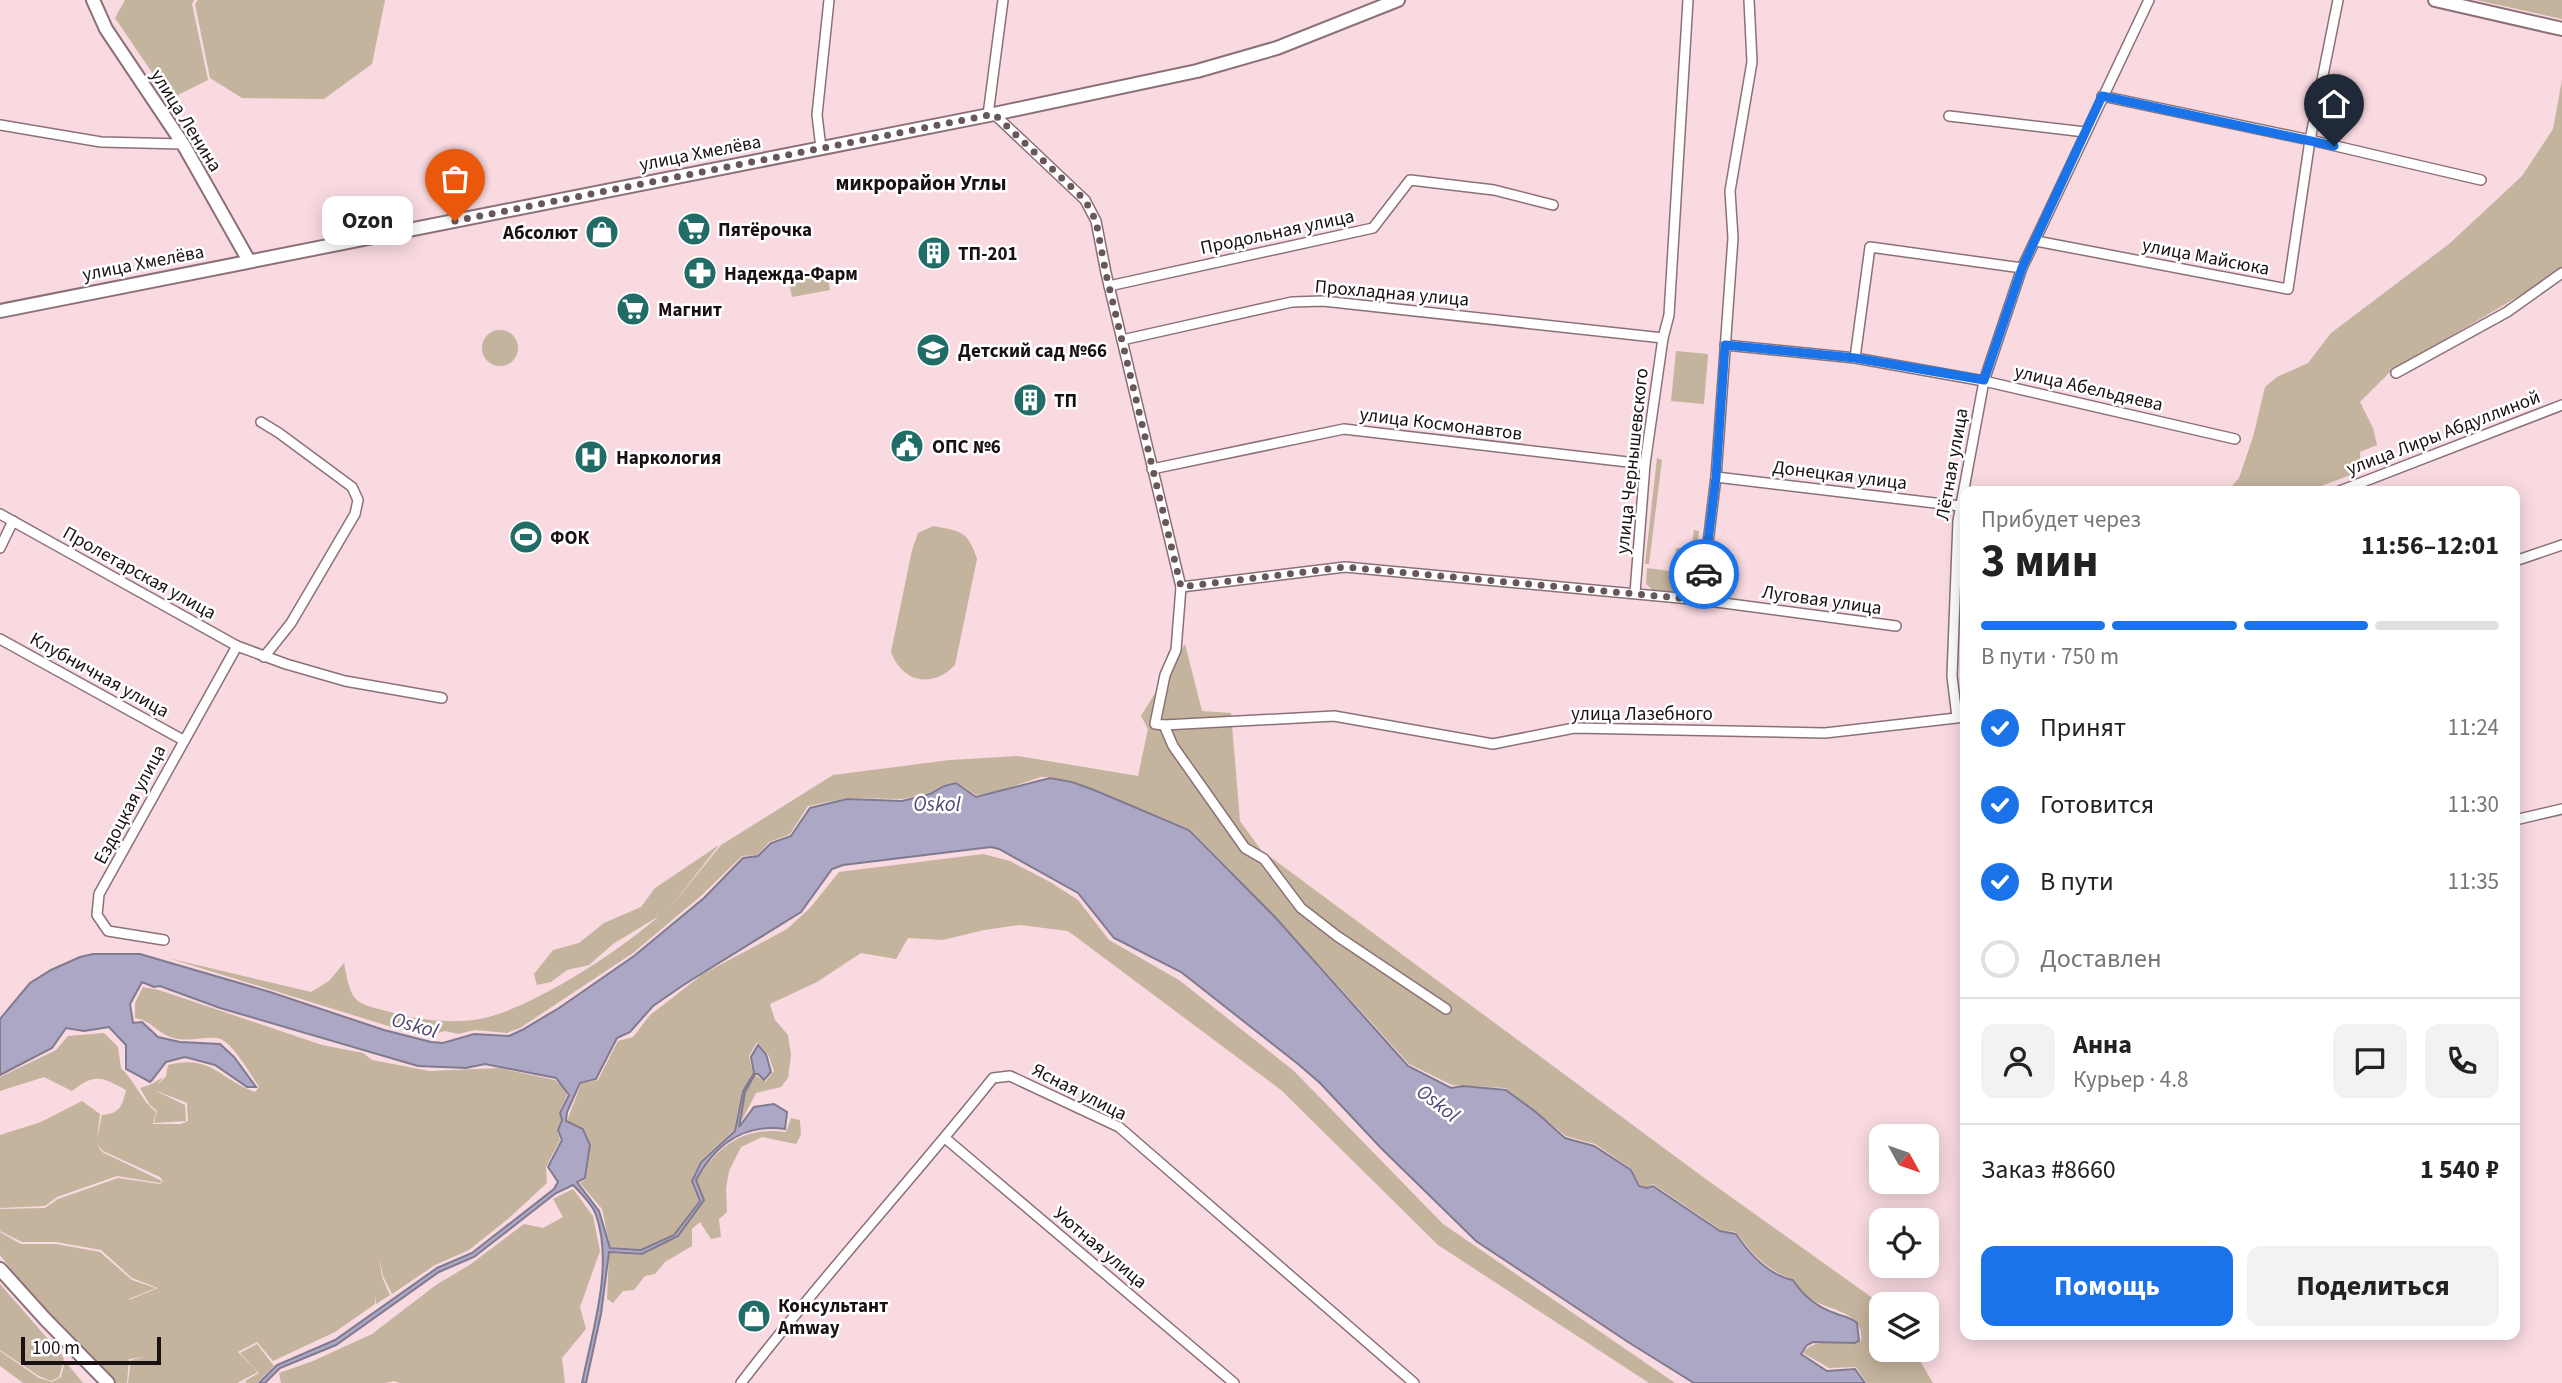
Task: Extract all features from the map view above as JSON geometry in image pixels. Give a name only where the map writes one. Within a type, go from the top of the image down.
[{"type":"main road","name":"улица Ленина","points":[[93,0],[106,29],[183,144],[249,261]]},
{"type":"main road","name":"улица Хмелёва","points":[[0,311],[1197,71],[1277,48],[1398,0]]},
{"type":"main road","points":[[2435,0],[2562,29]]},
{"type":"main road","points":[[0,1269],[108,1383]]},
{"type":"street","points":[[821,148],[817,115],[829,0]]},
{"type":"street","points":[[1003,0],[991,114],[1085,200],[1096,221],[1181,587],[1176,650],[1165,675],[1159,724],[1245,848],[1264,859],[1301,908],[1337,936],[1446,1009]]},
{"type":"street","name":"улица Чернышевского","points":[[1634,593],[1645,464],[1663,338],[1669,315],[1688,0]]},
{"type":"street","points":[[1181,587],[1345,567],[1701,600],[1716,477],[1733,238],[1730,191],[1752,62],[1749,0]]},
{"type":"street","name":"Лётная улица","points":[[1964,486],[1984,380],[2022,268],[2149,0]]},
{"type":"street","name":"улица Майсюка","points":[[2036,241],[2288,289],[2310,140],[2338,0]]},
{"type":"street","points":[[2102,96],[2481,180]]},
{"type":"street","points":[[1949,116],[2085,132]]},
{"type":"street","points":[[0,125],[101,142],[183,144]]},
{"type":"street","name":"Продольная улица","points":[[1109,286],[1373,228],[1410,180],[1494,190],[1553,205]]},
{"type":"street","points":[[1855,358],[1870,247],[2022,268]]},
{"type":"street","points":[[2396,373],[2507,312],[2562,272]]},
{"type":"street","name":"Прохладная улица","points":[[1122,341],[1292,302],[1323,301],[1663,338]]},
{"type":"street","name":"улица Абельдяева","points":[[1725,345],[1855,358],[1984,380],[2235,439]]},
{"type":"street","name":"улица Лиры Абдуллиной","points":[[2353,486],[2562,405]]},
{"type":"street","points":[[261,422],[352,487],[358,500],[355,514],[291,623],[264,657]]},
{"type":"street","name":"улица Космонавтов","points":[[1152,469],[1344,429],[1645,464]]},
{"type":"street","name":"Донецкая улица","points":[[1716,477],[1960,506]]},
{"type":"street","name":"Пролетарская улица","points":[[0,514],[237,646],[264,657],[345,681],[442,698]]},
{"type":"street","points":[[0,548],[13,521]]},
{"type":"street","name":"Лётная улица","points":[[1960,539],[1952,676],[1960,712]]},
{"type":"street","points":[[2520,559],[2562,545]]},
{"type":"street","name":"Луговая улица","points":[[1701,600],[1896,626]]},
{"type":"street","name":"Клубничная улица","points":[[0,639],[183,740]]},
{"type":"street","name":"Ездоцкая улица","points":[[164,940],[108,931],[97,915],[99,894],[237,646]]},
{"type":"street","name":"улица Лазебного","points":[[1159,724],[1334,716],[1493,744],[1574,728],[1825,733],[1960,717]]},
{"type":"street","points":[[2520,819],[2562,809]]},
{"type":"street","name":"Ясная улица","points":[[741,1383],[993,1078],[1010,1076],[1119,1127],[1414,1383]]},
{"type":"street","name":"Уютная улица","points":[[945,1138],[1234,1383]]},
{"type":"shaded area","points":[[125,0],[194,0],[192,4],[208,80],[170,99],[115,18]]},
{"type":"shaded area","points":[[198,0],[385,0],[372,64],[324,99],[242,98],[210,78],[195,4]]},
{"type":"shaded area","points":[[2476,0],[2562,0],[2562,19]]},
{"type":"shaded area","points":[[2562,80],[2562,267],[2536,286],[2390,372],[2360,402],[2373,428],[2377,445],[2360,452],[2361,471],[2321,486],[2232,486],[2239,478],[2253,437],[2265,387],[2277,377],[2308,363],[2331,333],[2449,244],[2522,176],[2553,129]]},
{"type":"shaded area","points":[[827,271],[830,290],[792,297],[788,278]]},
{"type":"shaded area","points":[[500,330],[513,335],[518,348],[513,361],[500,366],[487,361],[482,348],[487,335]]},
{"type":"shaded area","points":[[1676,351],[1708,354],[1704,404],[1671,401]]},
{"type":"shaded area","points":[[1657,458],[1662,460],[1649,564],[1645,564]]},
{"type":"shaded area","points":[[933,526],[962,534],[970,543],[977,559],[955,665],[937,677],[918,679],[902,670],[891,652],[912,550],[918,533]]},
{"type":"shaded area","points":[[1694,530],[1699,531],[1694,570],[1674,567],[1676,548],[1691,550]]},
{"type":"shaded area","points":[[1647,568],[1700,575],[1698,589],[1688,596],[1654,591],[1646,584]]},
{"type":"shaded area","points":[[1185,644],[1202,711],[1231,713],[1240,821],[1261,850],[1703,1177],[1869,1295],[1869,1362],[1921,1362],[1933,1383],[1867,1383],[1856,1367],[1829,1368],[1803,1353],[1820,1343],[1856,1344],[1861,1341],[1860,1330],[1850,1316],[1812,1300],[1794,1279],[1769,1267],[1754,1255],[1736,1232],[1721,1230],[1653,1184],[1647,1187],[1640,1185],[1632,1169],[1595,1144],[1566,1136],[1506,1088],[1452,1085],[1409,1064],[1276,917],[1190,829],[1072,781],[1041,777],[993,793],[976,795],[956,782],[943,785],[930,793],[902,799],[847,798],[808,806],[790,834],[769,842],[757,855],[742,856],[702,895],[633,953],[520,1028],[507,1033],[475,1030],[458,1034],[445,1031],[424,1037],[168,958],[311,992],[329,981],[344,963],[353,995],[370,1007],[434,1020],[465,1021],[495,1015],[519,1006],[571,978],[621,946],[659,916],[613,944],[589,965],[567,970],[551,982],[537,985],[534,974],[553,950],[579,943],[604,923],[641,907],[655,888],[719,845],[668,910],[721,845],[833,775],[950,760],[1018,756],[1138,776],[1148,729],[1141,716]]},
{"type":"shaded area","points":[[983,854],[1010,861],[1078,900],[1109,940],[1179,980],[1294,1071],[1443,1224],[1675,1383],[1649,1383],[1438,1245],[1281,1090],[1068,931],[1020,925],[943,940],[908,938],[896,959],[861,953],[817,982],[770,1004],[775,1020],[788,1035],[791,1055],[788,1078],[781,1087],[756,1093],[739,1126],[745,1092],[755,1075],[765,1082],[774,1071],[768,1054],[757,1042],[749,1056],[753,1073],[742,1091],[734,1130],[700,1161],[691,1181],[699,1201],[674,1234],[641,1249],[610,1247],[602,1209],[580,1183],[586,1179],[591,1145],[584,1128],[567,1121],[581,1084],[598,1080],[618,1041],[633,1037],[650,1015],[703,974],[787,929],[810,908],[839,872]]},
{"type":"shaded area","points":[[143,987],[322,1045],[363,1053],[372,1060],[429,1071],[499,1068],[555,1080],[567,1095],[559,1113],[561,1120],[557,1129],[560,1140],[546,1167],[547,1183],[469,1250],[435,1265],[392,1294],[383,1276],[379,1256],[382,1277],[390,1295],[376,1304],[375,1296],[375,1304],[335,1332],[273,1361],[257,1342],[238,1352],[258,1372],[237,1383],[128,1383],[131,1360],[145,1357],[129,1359],[127,1383],[113,1383],[98,1362],[26,1289],[0,1255],[0,1232],[21,1244],[56,1244],[100,1252],[132,1280],[156,1288],[129,1300],[158,1288],[132,1278],[101,1250],[56,1242],[22,1242],[0,1231],[0,1209],[45,1208],[58,1199],[118,1178],[160,1184],[163,1181],[160,1177],[103,1151],[96,1143],[102,1152],[162,1181],[160,1183],[117,1176],[57,1197],[45,1206],[0,1208],[0,1135],[41,1122],[82,1101],[100,1114],[97,1139],[102,1115],[113,1113],[119,1108],[126,1090],[111,1082],[93,1079],[72,1091],[44,1077],[0,1091],[0,1077],[56,1050],[68,1036],[104,1033],[118,1047],[121,1068],[156,1112],[153,1124],[181,1124],[188,1121],[187,1103],[152,1089],[185,1105],[186,1121],[154,1123],[157,1111],[140,1088],[163,1077],[157,1086],[166,1076],[168,1065],[195,1063],[206,1066],[255,1092],[259,1087],[240,1058],[222,1040],[173,1038],[135,1018],[135,1003]]},
{"type":"shaded area","points":[[791,1118],[800,1120],[801,1135],[796,1144],[762,1137],[741,1147],[729,1171],[726,1189],[727,1212],[719,1219],[721,1237],[711,1239],[700,1222],[692,1229],[692,1246],[665,1262],[655,1274],[645,1276],[634,1290],[623,1291],[613,1303],[607,1299],[609,1253],[642,1255],[678,1236],[704,1200],[697,1180],[714,1157],[745,1135],[786,1132]]},
{"type":"shaded area","points":[[573,1189],[593,1216],[600,1251],[580,1307],[586,1329],[562,1358],[565,1383],[281,1383],[279,1373],[372,1334],[436,1285],[471,1264],[524,1224],[543,1228],[563,1217],[553,1199]]},
{"type":"shaded area","points":[[0,1284],[61,1354],[64,1359],[59,1377],[51,1381],[39,1376],[0,1350]]},
{"type":"shaded area","points":[[257,1344],[274,1366],[257,1383],[247,1383],[245,1381],[259,1373],[240,1353]]},
{"type":"shaded area","points":[[0,1351],[39,1378],[52,1382],[61,1377],[65,1361],[83,1383],[23,1383],[0,1366]]},
{"type":"water","name":"Oskol","points":[[1050,778],[1094,790],[1189,830],[1275,917],[1408,1066],[1451,1088],[1463,1086],[1506,1090],[1565,1138],[1594,1146],[1631,1170],[1639,1186],[1653,1186],[1720,1231],[1736,1234],[1768,1269],[1793,1280],[1818,1305],[1857,1323],[1859,1341],[1813,1342],[1807,1345],[1801,1354],[1827,1371],[1855,1369],[1865,1383],[1694,1383],[1476,1241],[1298,1064],[1181,972],[1114,938],[1078,893],[991,847],[843,865],[832,869],[801,912],[653,1006],[630,1032],[617,1038],[596,1079],[580,1083],[567,1112],[566,1121],[583,1129],[590,1145],[585,1178],[577,1182],[599,1211],[610,1248],[641,1250],[674,1235],[700,1201],[692,1181],[701,1162],[735,1131],[743,1091],[754,1073],[751,1057],[758,1045],[766,1054],[771,1072],[764,1080],[755,1074],[745,1092],[739,1127],[754,1107],[774,1104],[787,1112],[785,1129],[770,1128],[744,1133],[732,1139],[712,1156],[696,1180],[704,1200],[678,1236],[642,1254],[609,1252],[601,1314],[586,1383],[582,1383],[600,1299],[603,1255],[594,1211],[573,1185],[556,1193],[474,1257],[439,1272],[336,1345],[280,1368],[265,1383],[259,1383],[277,1365],[335,1340],[437,1268],[472,1253],[554,1189],[558,1182],[548,1167],[562,1140],[558,1130],[562,1120],[560,1113],[569,1095],[556,1078],[485,1064],[466,1068],[418,1066],[220,1008],[142,982],[130,1004],[133,1023],[142,1022],[158,1037],[180,1042],[220,1044],[234,1057],[256,1087],[247,1087],[215,1065],[185,1057],[166,1062],[150,1082],[126,1069],[126,1045],[109,1027],[84,1031],[66,1028],[52,1048],[0,1075],[0,1019],[30,983],[51,970],[93,954],[140,954],[270,992],[384,1030],[431,1042],[443,1043],[474,1034],[509,1036],[559,1008],[634,956],[704,898],[743,858],[758,856],[771,843],[791,836],[810,808],[847,799],[902,801],[930,794],[956,783],[976,797]]},
{"type":"way so far","points":[[455,221],[994,114],[1085,200],[1096,221],[1106,274],[1181,587],[1345,567],[1701,600],[1704,574]]},
{"type":"place","name":"Ozon","points":[[455,221]]},
{"type":"place","name":"Пятёрочка","points":[[694,229]]},
{"type":"place","name":"Абсолют","points":[[602,232]]},
{"type":"place","name":"ТП-201","points":[[934,253]]},
{"type":"place","name":"Надежда-Фарм","points":[[700,273]]},
{"type":"place","name":"Магнит","points":[[633,309]]},
{"type":"place","name":"Детский сад №66","points":[[933,350]]},
{"type":"place","name":"ТП","points":[[1030,400]]},
{"type":"place","name":"ОПС №6","points":[[907,446]]},
{"type":"place","name":"Наркология","points":[[591,457]]},
{"type":"place","name":"ФОК","points":[[526,537]]},
{"type":"place","name":"Консультант Amway","points":[[754,1316]]},
{"type":"district","name":"микрорайон Углы","points":[[921,183]]},
{"type":"route","points":[[1704,574],[1716,477],[1725,345],[1855,358],[1984,380],[2022,268],[2102,96],[2334,146]]}]
